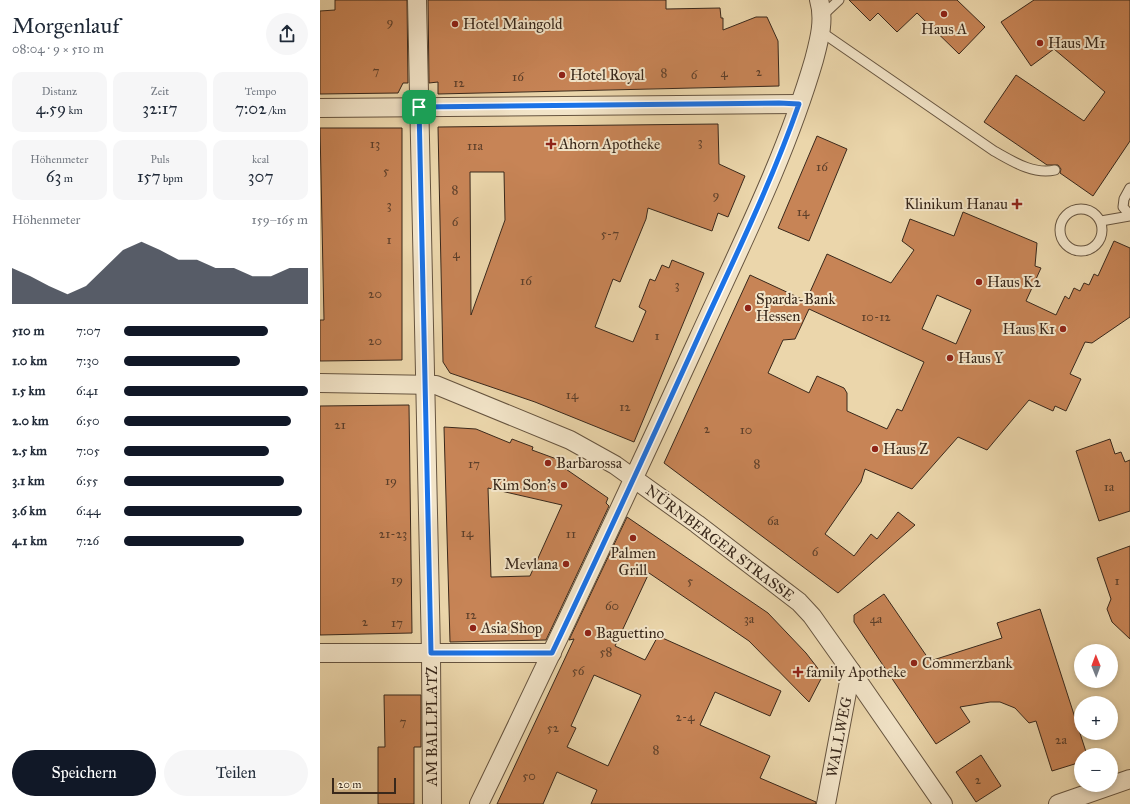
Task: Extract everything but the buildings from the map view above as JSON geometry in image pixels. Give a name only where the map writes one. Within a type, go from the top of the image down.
[{"type":"street","name":"AM BALLPLATZ","points":[[418,0],[431,653],[432,804]]},
{"type":"street","points":[[479,804],[634,479],[760,202],[799,104],[814,60],[821,15]]},
{"type":"street","points":[[320,108],[799,104]]},
{"type":"street","name":"NÜRNBERGER STRASSE","points":[[320,383],[436,385],[570,440],[596,453],[697,524],[799,602],[812,616],[852,671],[943,804]]},
{"type":"street","points":[[320,653],[552,653]]},
{"type":"street","name":"WALLWEG","points":[[826,804],[852,671]]},
{"type":"street","points":[[1058,804],[1130,780]]},
{"type":"lane","points":[[839,0],[821,15],[994,151],[1019,164],[1037,170],[1046,172],[1055,170]]},
{"type":"lane","points":[[1101,221],[1130,215],[1123,207],[1124,199],[1130,188]]},
{"type":"lane","points":[[1085,209],[1101,221],[1102,235],[1095,246],[1088,250],[1075,250],[1069,247],[1061,236],[1062,222],[1071,212],[1085,209]]},
{"type":"place","name":"Haus A","points":[[944,14]]},
{"type":"place","name":"Hotel Maingold","points":[[455,24]]},
{"type":"place","name":"Haus M1","points":[[1040,43]]},
{"type":"place","name":"Hotel Royal","points":[[562,75]]},
{"type":"place","name":"Ahorn Apotheke","points":[[551,144]]},
{"type":"place","name":"Klinikum Hanau","points":[[1017,204]]},
{"type":"place","name":"Haus K2","points":[[979,282]]},
{"type":"place","name":"Sparda-Bank Hessen","points":[[748,308]]},
{"type":"place","name":"Haus K1","points":[[1063,329]]},
{"type":"place","name":"Haus Y","points":[[950,358]]},
{"type":"place","name":"Haus Z","points":[[875,449]]},
{"type":"place","name":"Barbarossa","points":[[548,463]]},
{"type":"place","name":"Kim Son's","points":[[564,485]]},
{"type":"place","name":"Palmen Grill","points":[[633,538]]},
{"type":"place","name":"Mevlana","points":[[566,564]]},
{"type":"place","name":"Asia Shop","points":[[473,628]]},
{"type":"place","name":"Baguettino","points":[[588,633]]},
{"type":"place","name":"Commerzbank","points":[[914,663]]},
{"type":"place","name":"family Apotheke","points":[[798,672]]},
{"type":"route","points":[[799,104],[791,128],[760,202],[634,479],[552,653],[431,653],[419,107],[799,104]]}]
